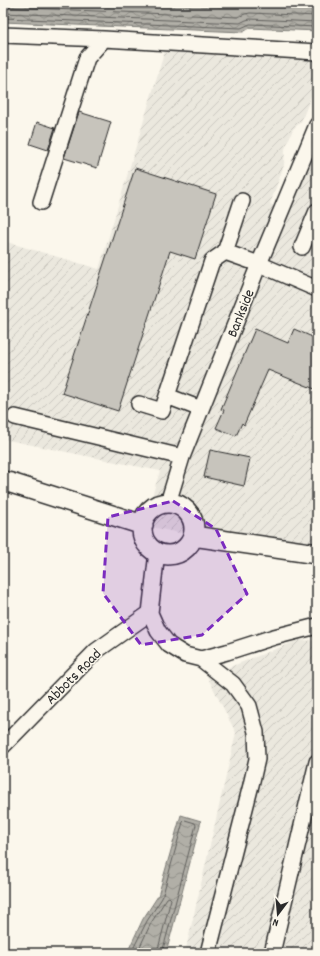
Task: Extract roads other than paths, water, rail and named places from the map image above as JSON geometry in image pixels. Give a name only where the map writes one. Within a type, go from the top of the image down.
[{"type":"main road","points":[[3,481],[143,525]]},
{"type":"main road","points":[[168,503],[177,505],[188,513],[194,526],[193,536],[189,544],[182,550],[174,554],[166,554],[157,552],[150,547],[145,540],[142,531],[143,525],[145,516],[151,509],[168,503]]},
{"type":"main road","points":[[193,536],[317,554]]},
{"type":"street","points":[[3,35],[104,38],[317,52]]},
{"type":"street","points":[[41,202],[87,58],[104,38]]},
{"type":"street","name":"Bankside","points":[[168,503],[182,457],[259,264],[317,125]]},
{"type":"street","points":[[138,404],[162,411],[212,261],[225,252],[242,201]]},
{"type":"street","points":[[302,247],[317,211]]},
{"type":"street","points":[[225,252],[259,264],[317,289]]},
{"type":"street","points":[[167,396],[201,409]]},
{"type":"street","points":[[15,417],[182,457]]},
{"type":"street","points":[[157,552],[150,613],[158,631],[169,645],[185,655],[201,659],[233,684],[249,706],[256,732],[257,759],[250,792],[208,953]]},
{"type":"street","name":"Abbots Road","points":[[3,746],[96,651],[150,613]]},
{"type":"street","points":[[201,659],[317,626]]},
{"type":"street","points":[[272,953],[317,762]]},
{"type":"water","points":[[3,3],[317,3],[317,31],[250,28],[243,32],[3,22]]},
{"type":"water","points":[[181,815],[201,821],[166,953],[127,953],[143,919],[158,896]]}]
